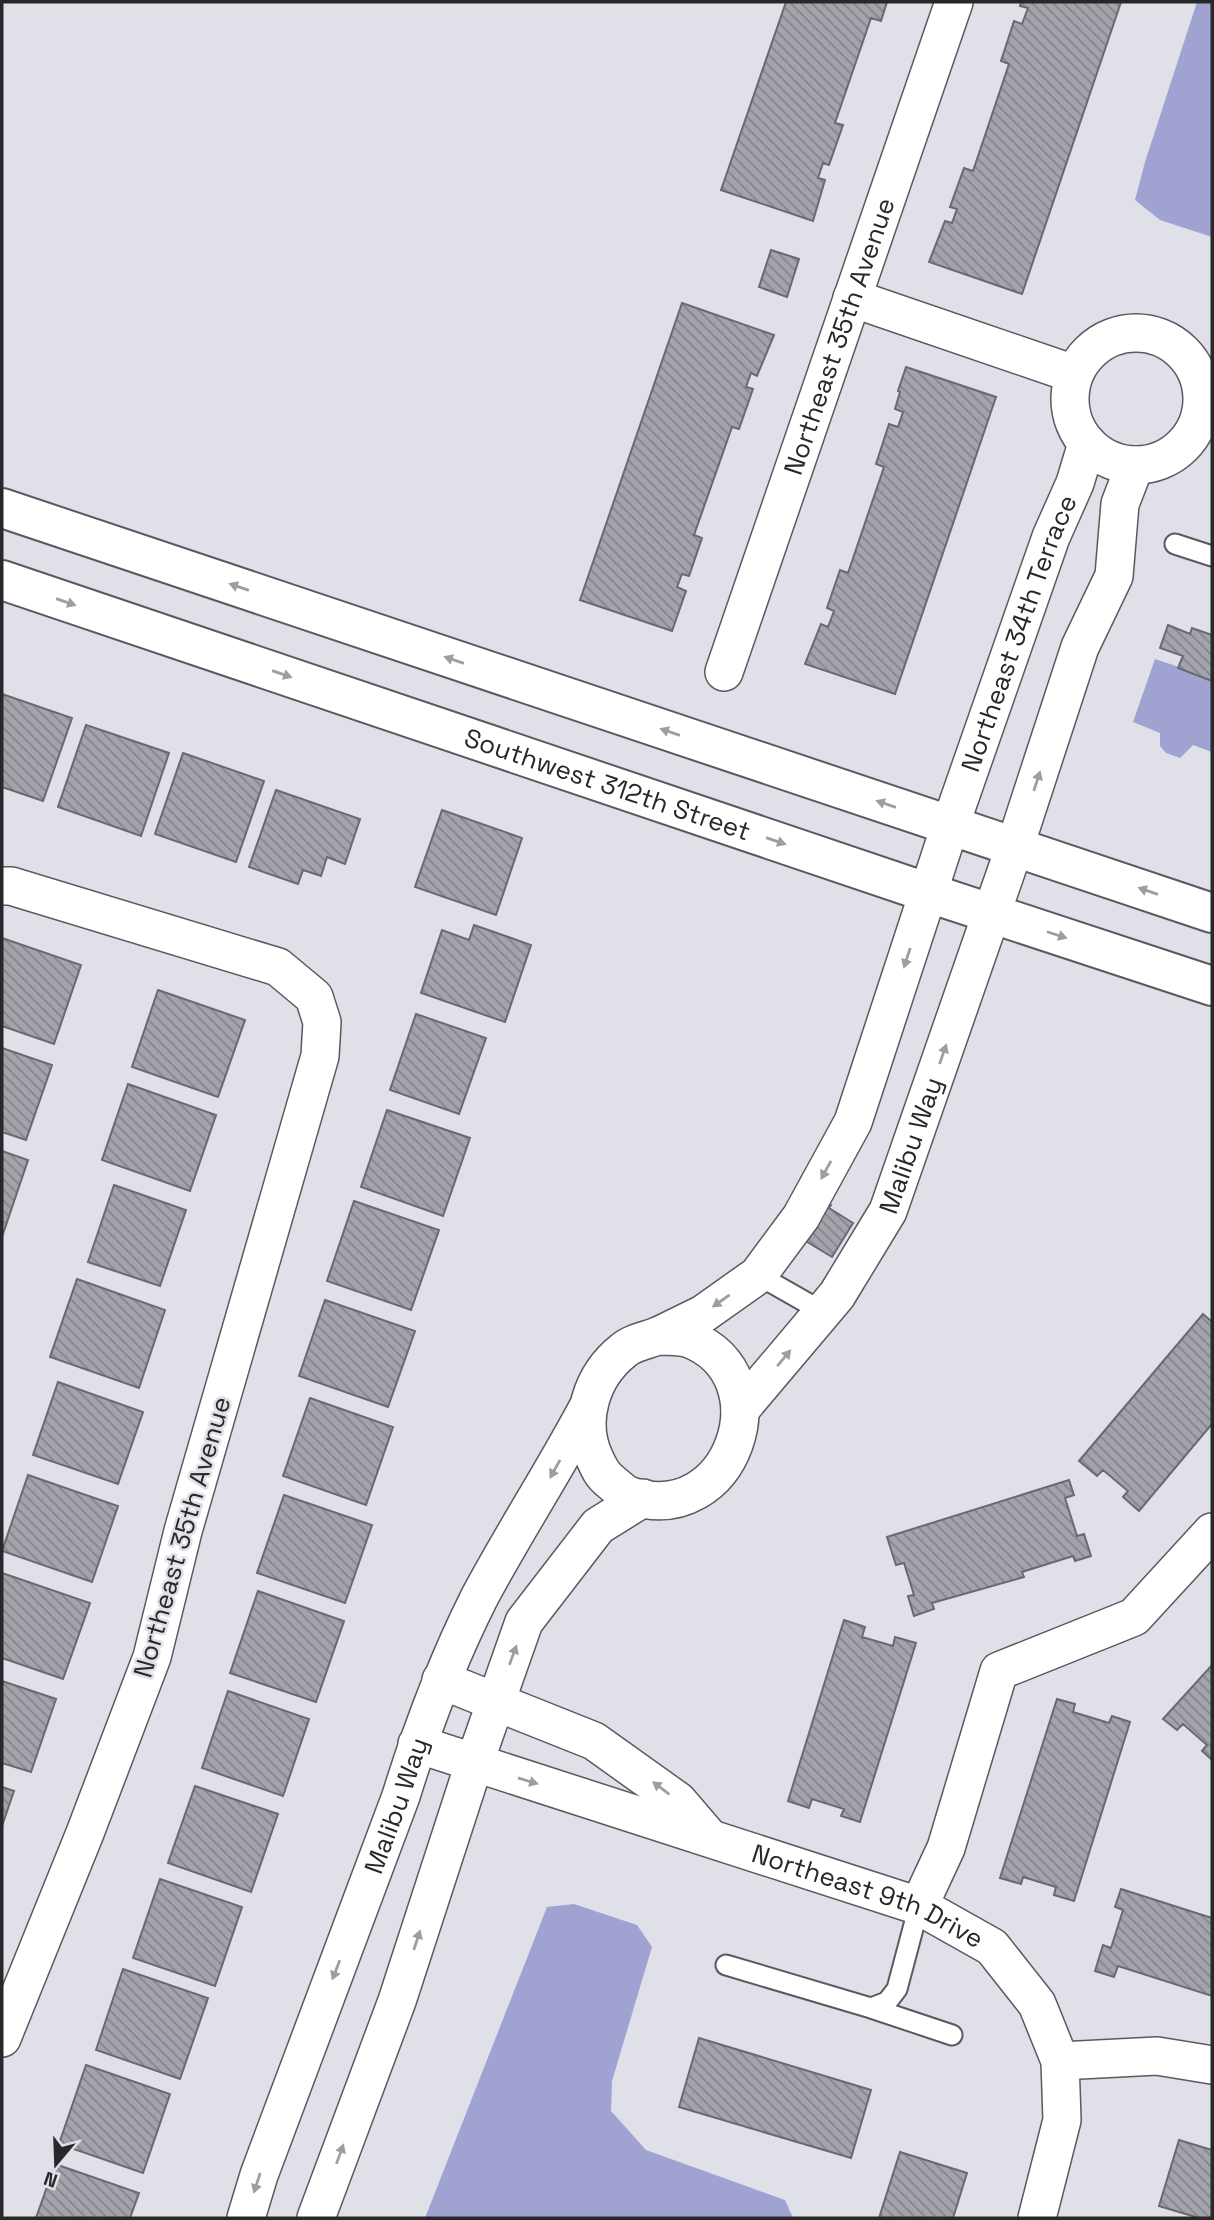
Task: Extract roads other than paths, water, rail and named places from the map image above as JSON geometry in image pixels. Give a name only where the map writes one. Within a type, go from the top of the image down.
[{"type":"main road","points":[[2,508],[1212,913]]},
{"type":"main road","name":"Southwest 312th Street","points":[[2,580],[1212,986]]},
{"type":"street","name":"Northeast 35th Avenue","points":[[724,672],[954,2]]},
{"type":"street","points":[[852,299],[1074,374]]},
{"type":"street","points":[[1146,333],[1168,341],[1186,355],[1198,375],[1206,419],[1175,453],[1156,463],[1135,465],[1114,462],[1096,452],[1081,437],[1072,419],[1069,398],[1074,374],[1084,357],[1101,342],[1123,334],[1146,333]]},
{"type":"street","name":"Northeast 34th Terrace","points":[[950,826],[1051,537],[1075,483],[1087,443]]},
{"type":"street","name":"Northeast 34th Terrace","points":[[1016,846],[1080,647],[1114,576],[1120,504],[1135,465]]},
{"type":"street","name":"Malibu Way","points":[[246,2218],[259,2175],[401,1796],[441,1680],[480,1598],[557,1466],[587,1409],[600,1374],[625,1348],[658,1336],[702,1314],[758,1275],[801,1217],[853,1122],[950,826]]},
{"type":"street","name":"Malibu Way","points":[[740,1410],[837,1295],[888,1211],[1016,846]]},
{"type":"street","name":"Northeast 35th Avenue","points":[[2,886],[11,886],[278,967],[314,997],[322,1022],[320,1056],[187,1518],[152,1657],[85,1833],[2,2038]]},
{"type":"street","name":"Malibu Way","points":[[587,1409],[588,1444],[603,1475],[629,1496],[662,1502],[682,1498],[702,1488],[718,1473],[731,1455],[738,1433],[740,1410],[733,1379],[715,1353],[688,1338],[658,1336]]},
{"type":"street","points":[[316,2218],[397,2001],[474,1764],[524,1622],[598,1526],[643,1498]]},
{"type":"street","points":[[919,1906],[946,1847],[999,1671],[1134,1617],[1212,1532]]},
{"type":"street","points":[[441,1680],[594,1741],[678,1801],[709,1837]]},
{"type":"street","name":"Northeast 9th Drive","points":[[417,1744],[919,1906],[992,1947],[1037,2004],[1060,2062],[1062,2120],[1037,2218]]},
{"type":"street","points":[[1060,2062],[1157,2056],[1212,2065]]},
{"type":"lane","points":[[1175,544],[1212,556]]},
{"type":"lane","points":[[758,1275],[823,1312]]},
{"type":"lane","points":[[871,2008],[887,2002],[897,1989],[919,1906]]},
{"type":"lane","points":[[726,1965],[952,2035]]},
{"type":"water","points":[[1197,2],[1212,2],[1212,237],[1160,220],[1135,200]]},
{"type":"water","points":[[1155,659],[1212,678],[1212,752],[1193,745],[1180,758],[1166,753],[1160,746],[1160,733],[1133,722]]},
{"type":"water","points":[[574,1904],[637,1925],[652,1947],[612,2081],[611,2111],[646,2150],[785,2200],[793,2218],[425,2218],[547,1907]]}]
